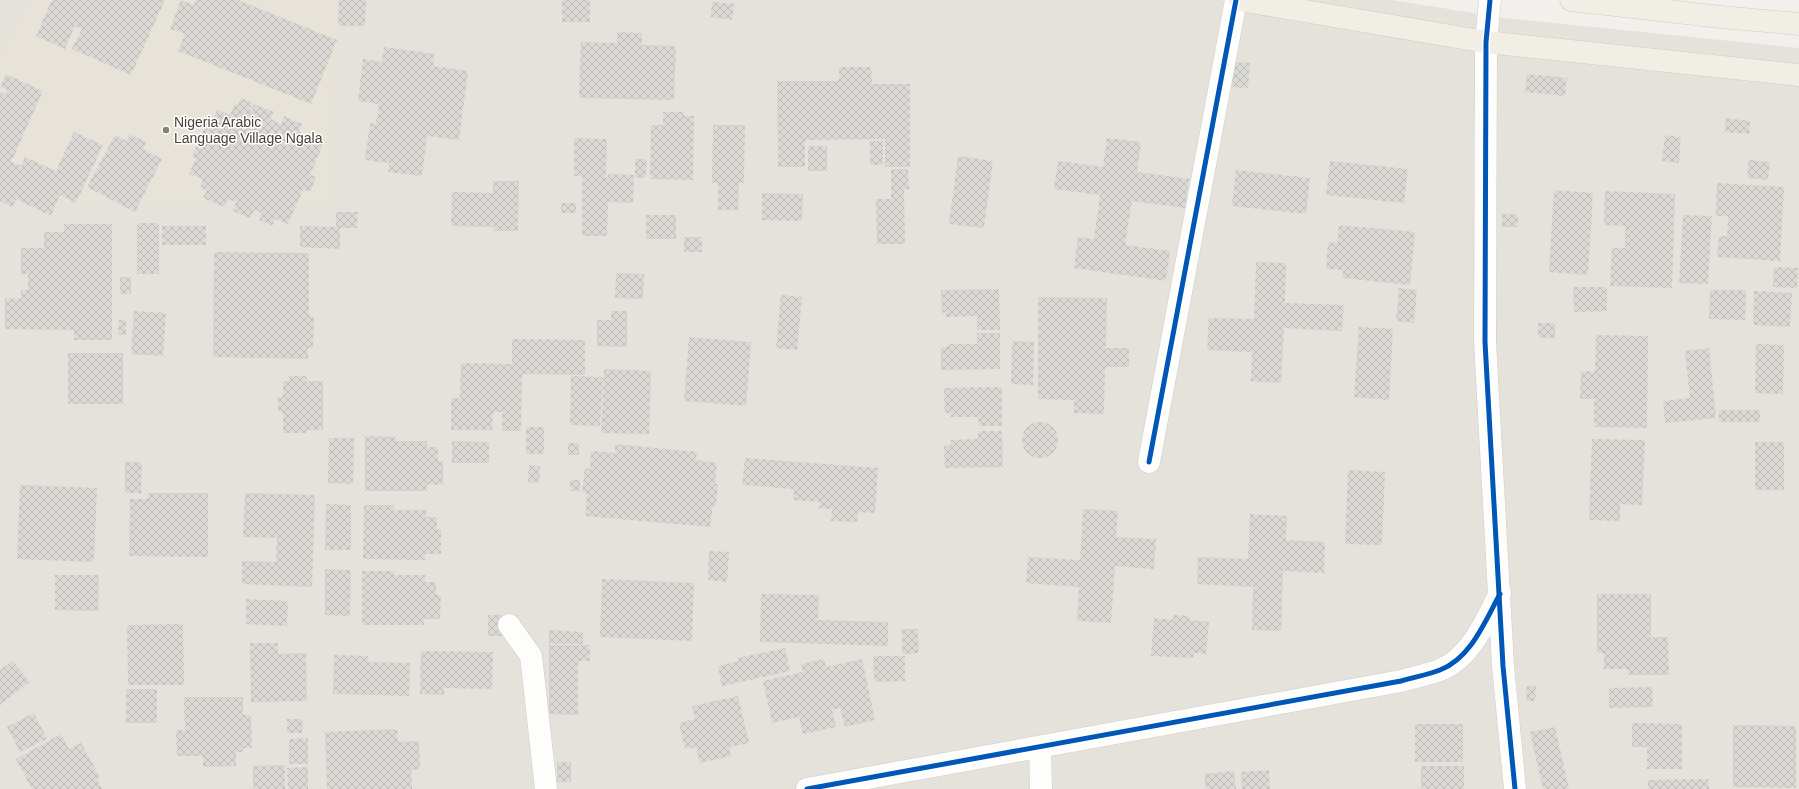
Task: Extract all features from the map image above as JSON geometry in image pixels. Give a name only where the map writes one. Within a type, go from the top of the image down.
[{"type":"main road","points":[[1240,0],[1486,42],[1799,76]]},
{"type":"main road","points":[[1571,0],[1721,17],[1799,24]]},
{"type":"street","points":[[1149,462],[1236,0]]},
{"type":"street","points":[[1490,0],[1486,42],[1485,342],[1507,719],[1515,789]]},
{"type":"street","points":[[807,789],[1401,681],[1441,670],[1461,657],[1480,631],[1500,593]]},
{"type":"street","points":[[509,625],[531,656],[546,789]]},
{"type":"street","points":[[1040,747],[1041,789]]},
{"type":"shaded area","points":[[0,0],[1392,0],[1505,18],[1799,48],[1799,789],[0,789]]},
{"type":"shaded area","name":"Nigeria Arabic Language Village Ngala","points":[[31,0],[335,0],[331,203],[0,199],[0,60]]},
{"type":"building","points":[[52,0],[165,0],[131,75],[72,49],[82,29],[75,26],[65,49],[36,36]]},
{"type":"building","points":[[181,0],[194,5],[196,0],[238,0],[337,40],[311,104],[178,51],[185,34],[170,29]]},
{"type":"building","points":[[339,0],[366,0],[365,26],[338,26]]},
{"type":"building","points":[[562,0],[590,0],[590,22],[562,22]]},
{"type":"building","points":[[712,2],[734,4],[732,20],[711,17]]},
{"type":"building","points":[[617,32],[642,33],[642,45],[676,46],[674,100],[579,98],[581,42],[617,43]]},
{"type":"building","points":[[384,47],[434,54],[433,66],[468,71],[459,140],[427,136],[422,176],[388,172],[389,163],[365,160],[370,123],[376,124],[379,104],[358,101],[363,59],[382,62]]},
{"type":"building","points":[[1234,62],[1250,63],[1248,88],[1232,87]]},
{"type":"building","points":[[839,67],[871,67],[872,84],[910,84],[910,167],[885,167],[885,139],[805,140],[805,167],[778,167],[777,81],[839,81]]},
{"type":"building","points":[[6,74],[43,91],[11,162],[21,166],[25,157],[56,171],[74,132],[103,145],[76,203],[60,195],[51,216],[16,199],[12,207],[0,201],[0,92],[5,94],[7,90],[0,86]]},
{"type":"building","points":[[1527,74],[1567,78],[1565,96],[1525,92]]},
{"type":"building","points":[[241,98],[253,103],[250,110],[251,111],[254,104],[274,112],[270,119],[281,124],[284,116],[302,124],[299,132],[324,142],[310,175],[316,177],[310,192],[303,190],[288,224],[275,219],[272,226],[259,220],[262,213],[254,210],[250,218],[233,211],[236,202],[228,199],[224,207],[203,198],[207,190],[200,187],[203,179],[189,174],[196,158],[192,157],[207,122],[211,124],[217,110],[230,115],[235,104],[238,105]]},
{"type":"building","points":[[663,112],[684,112],[684,116],[694,116],[693,180],[650,179],[651,125],[663,125]]},
{"type":"building","points":[[1726,118],[1750,121],[1749,134],[1725,132]]},
{"type":"building","points":[[713,125],[745,125],[744,183],[739,183],[738,210],[718,210],[718,183],[712,183]]},
{"type":"building","points":[[130,134],[146,142],[143,149],[162,159],[135,212],[87,187],[115,135],[126,141]]},
{"type":"building","points":[[1665,135],[1681,137],[1679,163],[1662,161]]},
{"type":"building","points":[[574,138],[607,139],[606,177],[608,177],[608,174],[634,175],[633,203],[608,202],[607,236],[582,236],[582,176],[574,176]]},
{"type":"building","points":[[1107,138],[1141,142],[1137,172],[1189,179],[1185,208],[1132,201],[1125,245],[1170,251],[1166,281],[1074,268],[1078,237],[1094,239],[1100,195],[1054,189],[1058,161],[1103,167]]},
{"type":"building","points":[[870,141],[883,141],[883,165],[870,165]]},
{"type":"building","points":[[808,146],[827,146],[827,171],[808,171]]},
{"type":"building","points":[[958,156],[993,161],[984,228],[949,224]]},
{"type":"building","points":[[635,159],[647,159],[646,178],[635,178]]},
{"type":"building","points":[[1749,160],[1770,162],[1768,180],[1747,178]]},
{"type":"building","points":[[1330,161],[1408,169],[1404,203],[1326,195]]},
{"type":"building","points":[[891,169],[908,169],[909,189],[904,189],[905,244],[877,244],[876,199],[891,199]]},
{"type":"building","points":[[1236,170],[1310,178],[1306,214],[1232,206]]},
{"type":"building","points":[[493,181],[519,181],[518,231],[494,231],[494,227],[451,226],[452,192],[493,193]]},
{"type":"building","points":[[1717,183],[1784,187],[1780,261],[1717,257],[1719,236],[1727,236],[1728,216],[1716,216]]},
{"type":"building","points":[[1554,190],[1593,193],[1588,275],[1549,272]]},
{"type":"building","points":[[1605,191],[1675,194],[1672,288],[1610,286],[1612,248],[1625,248],[1625,226],[1604,225]]},
{"type":"building","points":[[762,193],[803,194],[802,221],[762,220]]},
{"type":"building","points":[[561,203],[576,203],[576,213],[561,213]]},
{"type":"building","points":[[336,212],[358,212],[357,228],[340,228],[340,249],[300,247],[300,226],[336,227]]},
{"type":"building","points":[[1502,214],[1518,214],[1518,227],[1502,227]]},
{"type":"building","points":[[646,215],[676,215],[676,239],[646,239]]},
{"type":"building","points":[[1683,215],[1712,216],[1708,284],[1679,283]]},
{"type":"building","points":[[137,223],[159,223],[159,274],[137,274]]},
{"type":"building","points":[[64,224],[112,224],[112,340],[74,340],[74,330],[5,329],[5,298],[21,299],[21,290],[28,290],[28,274],[21,274],[21,248],[44,248],[44,232],[64,232]]},
{"type":"building","points":[[1339,225],[1415,232],[1410,285],[1342,278],[1343,270],[1326,269],[1328,242],[1337,243]]},
{"type":"building","points":[[162,226],[206,226],[206,245],[162,245]]},
{"type":"building","points":[[684,237],[702,237],[702,252],[684,252]]},
{"type":"building","points":[[214,252],[309,253],[309,316],[314,316],[313,348],[308,348],[308,359],[213,357]]},
{"type":"building","points":[[1256,262],[1286,263],[1285,303],[1344,305],[1342,331],[1284,328],[1281,383],[1251,381],[1252,352],[1207,350],[1209,318],[1254,319]]},
{"type":"building","points":[[1774,267],[1798,268],[1797,288],[1773,287]]},
{"type":"building","points":[[616,273],[644,274],[643,299],[615,298]]},
{"type":"building","points":[[120,277],[131,277],[131,294],[120,294]]},
{"type":"building","points":[[1573,287],[1607,287],[1607,311],[1574,312]]},
{"type":"building","points":[[1399,288],[1417,290],[1414,323],[1396,321]]},
{"type":"building","points":[[999,289],[1000,330],[977,330],[977,316],[946,317],[946,312],[942,313],[941,290]]},
{"type":"building","points":[[1710,290],[1746,290],[1745,320],[1709,319]]},
{"type":"building","points":[[1754,291],[1792,293],[1790,327],[1753,325]]},
{"type":"building","points":[[781,295],[802,297],[797,350],[776,348]]},
{"type":"building","points":[[1038,297],[1107,298],[1106,348],[1129,348],[1129,367],[1105,367],[1104,414],[1074,413],[1074,400],[1038,399]]},
{"type":"building","points":[[134,311],[166,313],[163,356],[131,354]]},
{"type":"building","points":[[611,311],[627,311],[627,347],[597,346],[597,320],[611,320]]},
{"type":"building","points":[[119,320],[126,320],[126,335],[118,335]]},
{"type":"building","points":[[1538,323],[1555,323],[1555,338],[1538,338]]},
{"type":"building","points":[[1359,327],[1393,329],[1389,400],[1354,397]]},
{"type":"building","points":[[977,333],[1000,333],[1000,369],[941,370],[941,347],[948,347],[948,344],[977,344]]},
{"type":"building","points":[[1596,335],[1648,336],[1647,428],[1594,427],[1594,399],[1580,399],[1581,371],[1595,372]]},
{"type":"building","points":[[689,337],[751,342],[746,406],[684,401]]},
{"type":"building","points":[[512,339],[585,340],[585,375],[522,374],[521,431],[502,431],[502,412],[493,412],[492,430],[451,430],[451,398],[460,398],[461,363],[512,364]]},
{"type":"building","points":[[1012,341],[1034,342],[1033,385],[1011,384]]},
{"type":"building","points":[[1756,344],[1784,345],[1783,394],[1755,393]]},
{"type":"building","points":[[1709,348],[1716,418],[1665,423],[1663,401],[1690,398],[1685,351]]},
{"type":"building","points":[[68,353],[123,353],[123,404],[68,404]]},
{"type":"building","points":[[604,369],[651,371],[649,434],[601,433]]},
{"type":"building","points":[[289,376],[307,376],[307,381],[323,381],[323,430],[306,430],[306,433],[283,433],[283,412],[278,412],[278,397],[283,397],[283,381],[289,381]]},
{"type":"building","points":[[571,376],[603,377],[600,426],[570,425]]},
{"type":"building","points":[[1002,387],[1002,426],[979,426],[978,417],[951,417],[951,413],[945,413],[944,388]]},
{"type":"building","points":[[1719,410],[1760,410],[1760,422],[1719,422]]},
{"type":"building","points":[[1044,422],[1053,427],[1057,433],[1057,447],[1053,453],[1044,458],[1036,458],[1027,453],[1023,447],[1022,436],[1027,427],[1033,423]]},
{"type":"building","points":[[526,427],[544,427],[544,454],[526,454]]},
{"type":"building","points":[[978,431],[1002,431],[1003,467],[945,468],[944,446],[951,445],[951,440],[978,439]]},
{"type":"building","points":[[365,436],[396,437],[396,441],[427,441],[427,447],[438,447],[438,461],[443,461],[443,485],[427,484],[427,491],[365,491]]},
{"type":"building","points":[[329,438],[354,438],[353,484],[328,483]]},
{"type":"building","points":[[1592,439],[1645,440],[1642,505],[1620,504],[1620,521],[1589,520]]},
{"type":"building","points":[[452,441],[489,442],[489,463],[452,463]]},
{"type":"building","points":[[1755,442],[1784,442],[1784,490],[1755,490]]},
{"type":"building","points":[[568,443],[579,443],[579,455],[568,455]]},
{"type":"building","points":[[615,444],[697,452],[696,460],[717,463],[715,484],[718,484],[716,506],[713,506],[710,527],[585,516],[587,493],[582,492],[585,468],[590,469],[591,451],[615,453]]},
{"type":"building","points":[[745,458],[878,468],[875,513],[858,512],[857,522],[831,521],[832,509],[819,508],[819,502],[793,500],[794,489],[742,485]]},
{"type":"building","points":[[125,462],[142,462],[141,493],[125,493]]},
{"type":"building","points":[[529,465],[540,466],[539,483],[528,482]]},
{"type":"building","points":[[1348,470],[1385,472],[1382,545],[1345,544]]},
{"type":"building","points":[[570,480],[580,480],[580,491],[570,491]]},
{"type":"building","points":[[20,485],[97,488],[94,562],[17,559]]},
{"type":"building","points":[[148,493],[208,493],[208,557],[129,556],[130,499],[148,499]]},
{"type":"building","points":[[245,493],[315,495],[312,587],[242,584],[242,561],[276,562],[277,538],[243,537]]},
{"type":"building","points":[[326,504],[351,505],[351,550],[325,550]]},
{"type":"building","points":[[364,505],[394,505],[394,510],[426,510],[426,517],[437,517],[437,529],[441,529],[441,554],[425,554],[425,560],[363,559]]},
{"type":"building","points":[[1083,509],[1118,511],[1116,537],[1156,539],[1154,569],[1115,566],[1111,623],[1077,621],[1079,587],[1026,583],[1028,557],[1080,560]]},
{"type":"building","points":[[1250,514],[1287,516],[1286,540],[1325,542],[1324,573],[1283,571],[1281,631],[1252,630],[1253,587],[1197,584],[1198,557],[1248,559]]},
{"type":"building","points":[[709,551],[729,552],[727,582],[708,580]]},
{"type":"building","points":[[325,569],[351,570],[350,616],[325,615]]},
{"type":"building","points":[[362,571],[394,571],[394,575],[425,575],[425,582],[436,582],[436,595],[441,595],[440,619],[424,619],[424,625],[362,625]]},
{"type":"building","points":[[55,575],[99,575],[98,611],[55,610]]},
{"type":"building","points":[[602,579],[694,583],[692,641],[600,637]]},
{"type":"building","points":[[761,594],[819,595],[818,620],[888,622],[888,646],[760,642]]},
{"type":"building","points":[[1597,594],[1651,594],[1651,637],[1668,637],[1669,675],[1628,675],[1628,669],[1604,669],[1604,653],[1597,653]]},
{"type":"building","points":[[246,599],[288,601],[287,626],[246,624]]},
{"type":"building","points":[[488,615],[503,615],[503,636],[488,636]]},
{"type":"building","points":[[1173,615],[1190,616],[1189,620],[1209,622],[1206,654],[1194,653],[1193,658],[1151,656],[1154,618],[1173,620]]},
{"type":"building","points":[[183,624],[184,685],[128,685],[127,625]]},
{"type":"building","points":[[902,629],[918,629],[919,653],[902,654]]},
{"type":"building","points":[[549,630],[583,632],[583,644],[549,644]]},
{"type":"building","points":[[250,643],[278,643],[278,654],[306,653],[307,701],[251,702]]},
{"type":"building","points":[[549,645],[590,645],[590,661],[578,661],[578,715],[549,714]]},
{"type":"building","points":[[785,648],[790,671],[722,686],[718,666],[739,661],[738,658]]},
{"type":"building","points":[[421,651],[493,652],[492,689],[444,688],[444,695],[420,694]]},
{"type":"building","points":[[334,655],[368,656],[368,662],[410,663],[409,696],[333,694]]},
{"type":"building","points":[[873,656],[905,656],[905,681],[874,682]]},
{"type":"building","points":[[824,659],[826,667],[862,659],[875,720],[845,727],[840,708],[832,710],[836,727],[803,734],[799,717],[772,723],[763,681],[803,672],[801,664]]},
{"type":"building","points":[[13,661],[30,682],[0,705],[0,670]]},
{"type":"building","points":[[1527,686],[1536,686],[1535,701],[1526,701]]},
{"type":"building","points":[[1652,687],[1653,707],[1609,708],[1609,688]]},
{"type":"building","points":[[126,689],[157,689],[157,723],[126,723]]},
{"type":"building","points":[[738,696],[749,743],[729,747],[731,756],[700,763],[696,747],[685,749],[679,723],[695,719],[692,706]]},
{"type":"building","points":[[184,697],[243,697],[243,715],[251,715],[252,748],[243,748],[243,752],[236,752],[236,766],[203,767],[203,756],[177,756],[176,730],[185,730]]},
{"type":"building","points":[[34,713],[47,739],[20,752],[7,727]]},
{"type":"building","points":[[287,719],[303,719],[302,733],[287,733]]},
{"type":"building","points":[[1632,723],[1682,724],[1682,769],[1647,769],[1647,747],[1632,747]]},
{"type":"building","points":[[1415,724],[1463,724],[1463,762],[1415,762]]},
{"type":"building","points":[[1733,725],[1796,726],[1796,788],[1733,787]]},
{"type":"building","points":[[1555,727],[1569,789],[1543,789],[1530,732]]},
{"type":"building","points":[[397,729],[398,742],[419,741],[420,769],[411,770],[412,789],[327,789],[325,732]]},
{"type":"building","points":[[61,734],[69,749],[81,743],[100,777],[97,779],[102,789],[32,789],[16,759]]},
{"type":"building","points":[[308,738],[308,764],[289,764],[289,739]]},
{"type":"building","points":[[557,762],[571,762],[571,782],[557,782]]},
{"type":"building","points":[[285,765],[285,789],[253,789],[253,766]]},
{"type":"building","points":[[1421,766],[1464,766],[1464,789],[1421,789]]},
{"type":"building","points":[[308,767],[308,789],[288,789],[287,768]]},
{"type":"building","points":[[1269,770],[1270,789],[1242,789],[1241,772]]},
{"type":"building","points":[[1234,771],[1236,789],[1206,789],[1204,774]]},
{"type":"building","points":[[1708,779],[1709,789],[1648,789],[1648,780]]},
{"type":"cycle path","points":[[1149,462],[1236,0]]},
{"type":"cycle path","points":[[1490,0],[1486,42],[1485,342],[1503,666],[1515,789]]},
{"type":"cycle path","points":[[807,789],[1401,681],[1430,673],[1451,664],[1469,648],[1483,627],[1500,594]]},
{"type":"place","name":"Nigeria Arabic Language Village Ngala","points":[[166,130]]}]
